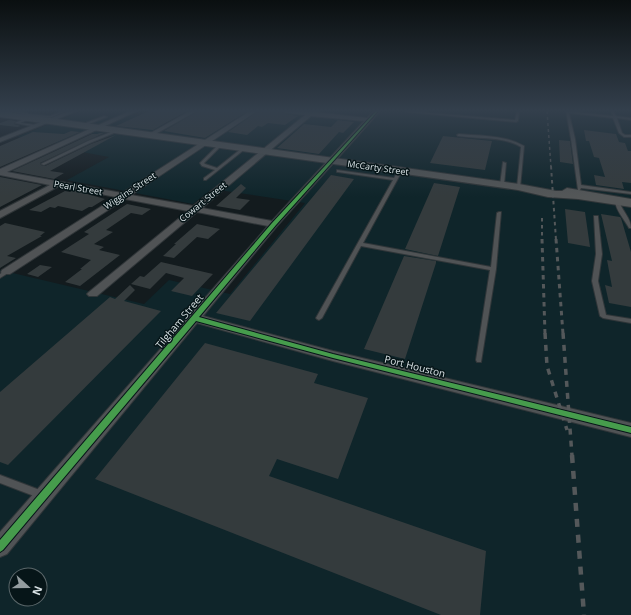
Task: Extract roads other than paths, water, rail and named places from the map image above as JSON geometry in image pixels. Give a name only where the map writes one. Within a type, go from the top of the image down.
[{"type":"main road","name":"McCarty Street","points":[[174,140],[265,152],[335,166],[397,175],[519,187],[531,191],[567,196],[578,190],[617,201],[631,203]]},
{"type":"street","points":[[0,172],[71,140]]},
{"type":"street","name":"Wiggins Street","points":[[3,274],[211,140]]},
{"type":"street","name":"Cowart Street","points":[[93,294],[279,140]]},
{"type":"street","name":"Tilgham Street","points":[[0,547],[274,224],[335,166],[355,140]]},
{"type":"street","name":"Pearl Street","points":[[0,172],[274,224]]},
{"type":"street","points":[[0,215],[57,184]]},
{"type":"street","name":"Port Houston","points":[[194,318],[333,356],[631,430]]},
{"type":"lane","points":[[43,164],[95,140]]},
{"type":"lane","points":[[497,140],[508,141],[523,147],[519,187]]},
{"type":"lane","points":[[573,140],[578,190],[631,193]]},
{"type":"lane","points":[[217,169],[203,165],[202,163],[209,154],[219,146]]},
{"type":"lane","points":[[205,179],[243,149]]},
{"type":"lane","points":[[502,185],[504,163]]},
{"type":"lane","points":[[320,318],[397,175]]},
{"type":"lane","points":[[617,201],[618,207],[628,219],[631,227]]},
{"type":"lane","points":[[479,360],[500,212]]},
{"type":"lane","points":[[596,218],[598,254],[595,281],[603,316],[631,321]]},
{"type":"lane","points":[[360,244],[493,269]]},
{"type":"lane","points":[[0,479],[44,496]]},
{"type":"railway","points":[[549,140],[551,167]]},
{"type":"railway","points":[[551,166],[556,240]]},
{"type":"railway","points":[[542,218],[542,239]]},
{"type":"railway","points":[[542,239],[545,334]]},
{"type":"railway","points":[[556,239],[563,334]]},
{"type":"railway","points":[[545,333],[547,366],[567,430]]},
{"type":"railway","points":[[563,333],[572,456]]},
{"type":"railway","points":[[572,455],[584,615]]}]
